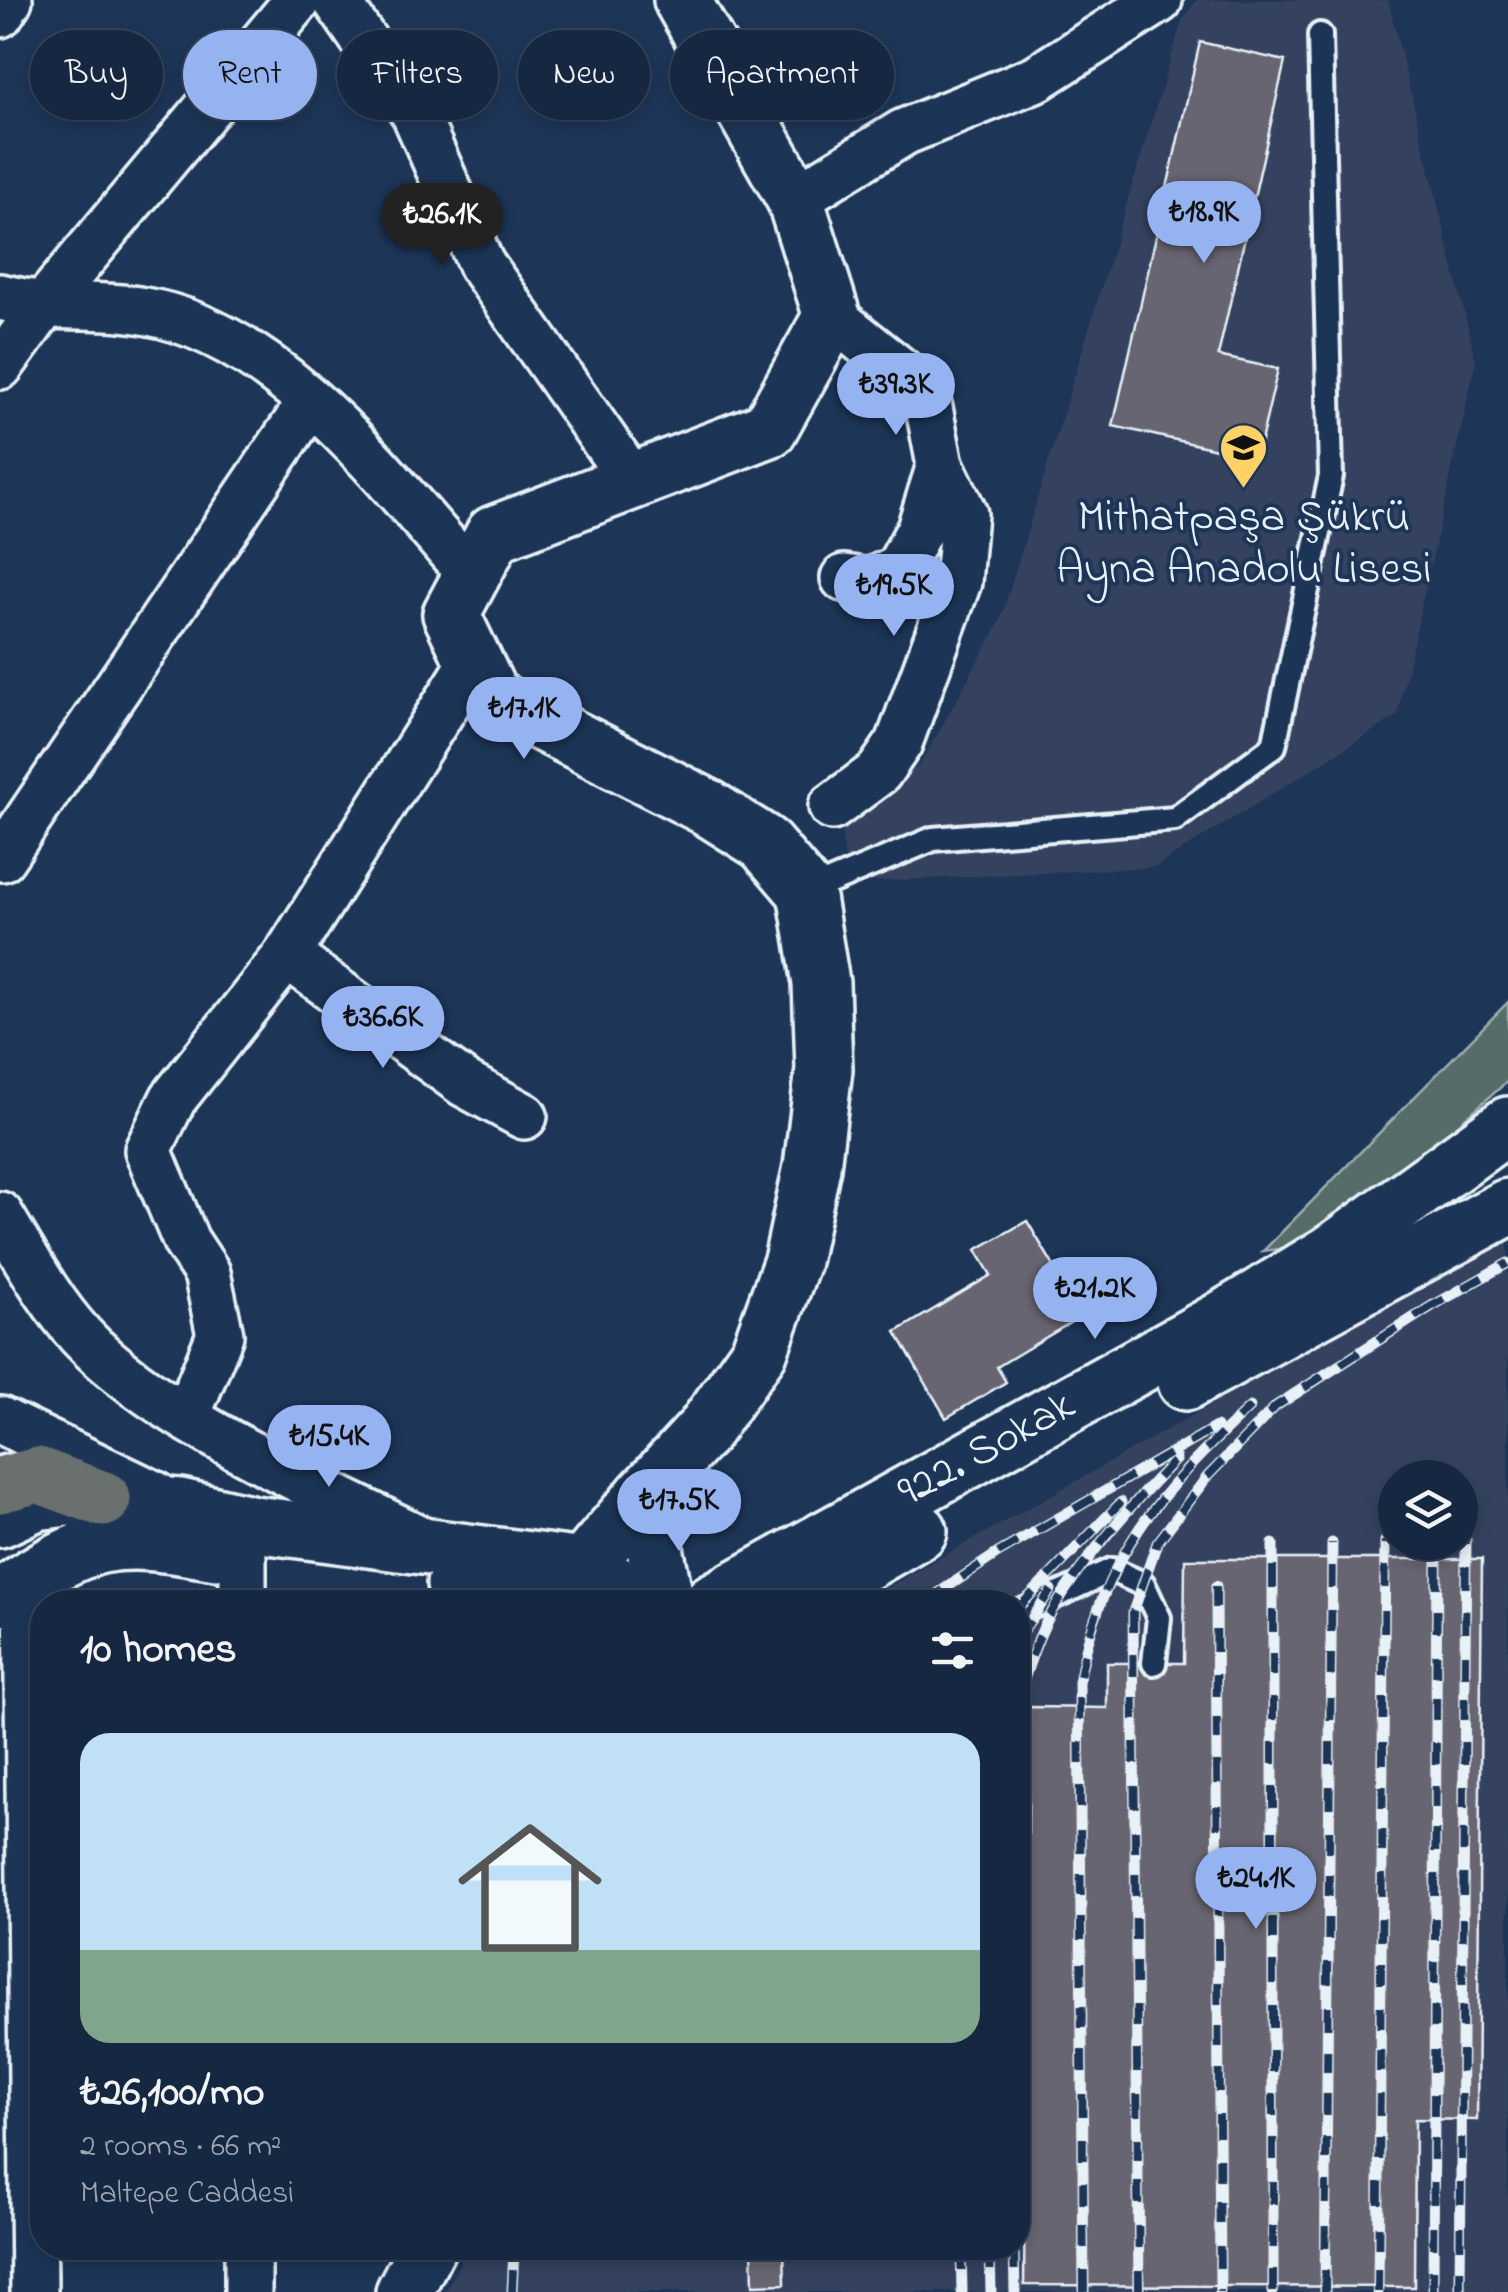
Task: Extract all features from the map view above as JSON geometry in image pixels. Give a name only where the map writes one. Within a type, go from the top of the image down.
[{"type":"main road","points":[[14,1589],[54,1560],[104,1541],[161,1542],[243,1580],[568,1585],[704,1430],[759,1352],[792,1260],[812,1167],[824,1069],[821,983],[806,892],[764,843],[721,816],[492,698],[451,614],[494,534],[769,429],[832,316],[795,199],[682,0]]},
{"type":"main road","name":"922. Sokak","points":[[700,1590],[1221,1320],[1332,1253],[1508,1125]]},
{"type":"main road","name":"922. Sokak","points":[[818,1590],[1111,1422],[1508,1207]]},
{"type":"main road","points":[[0,1485],[38,1475],[103,1499]]},
{"type":"main road","points":[[644,1495],[673,1590]]},
{"type":"main road","points":[[0,1519],[36,1502],[103,1499],[180,1507],[254,1524],[436,1546],[568,1585],[600,1590]]},
{"type":"main road","points":[[404,2292],[421,2260]]},
{"type":"street","points":[[0,14],[9,0]]},
{"type":"street","points":[[0,366],[21,302],[298,0]]},
{"type":"street","points":[[336,0],[415,114],[481,264],[632,480]]},
{"type":"street","points":[[795,199],[904,132],[1037,78],[1159,0]]},
{"type":"street","points":[[21,302],[145,311],[207,332],[274,369],[363,453],[472,576]]},
{"type":"street","points":[[832,316],[902,372],[929,408],[940,465],[964,514],[958,582],[898,743],[879,772],[832,807]]},
{"type":"street","points":[[2,858],[310,404]]},
{"type":"street","points":[[844,578],[868,582],[898,569],[920,529],[940,465]]},
{"type":"street","points":[[188,1416],[220,1335],[207,1272],[186,1241],[148,1150],[173,1099],[287,955],[474,660]]},
{"type":"street","points":[[287,955],[464,1084],[524,1116]]},
{"type":"street","points":[[0,1215],[39,1280],[82,1337],[136,1383],[282,1471],[436,1546]]},
{"type":"street","points":[[0,1420],[180,1507]]},
{"type":"street","points":[[14,1589],[30,2151]]},
{"type":"street","points":[[33,2260],[34,2292]]},
{"type":"street","points":[[248,2260],[248,2292]]},
{"type":"lane","points":[[806,892],[934,839],[1175,818],[1274,746],[1332,476],[1320,35]]},
{"type":"lane","points":[[1030,1608],[1112,1570],[1144,1584],[1159,1618],[1154,1663]]},
{"type":"shaded area","name":"Mithatpaşa Şükrü Ayna Anadolu Lisesi","points":[[1197,0],[1388,0],[1476,361],[1397,716],[1155,867],[848,883],[840,820],[920,765],[1000,622],[1182,21]]},
{"type":"shaded area","points":[[1508,1237],[1508,2292],[445,2292],[462,2260],[1030,2260],[1030,1590],[883,1590]]},
{"type":"green space","points":[[1508,1002],[1508,1081],[1410,1166],[1293,1247],[1263,1251]]},
{"type":"building","points":[[1200,42],[1285,61],[1218,356],[1278,369],[1257,458],[1113,426]]},
{"type":"building","points":[[1027,1221],[1083,1315],[997,1367],[1006,1382],[946,1418],[896,1332],[991,1275],[976,1250]]},
{"type":"building","points":[[1185,1559],[1482,1559],[1477,2120],[1415,2119],[1414,2287],[1024,2285],[1024,2260],[1030,2260],[1030,1707],[1107,1708],[1107,1663],[1184,1663]]},
{"type":"building","points":[[752,2260],[784,2260],[785,2284],[753,2285]]},
{"type":"railway","points":[[1425,1310],[1508,1263]]},
{"type":"railway","points":[[1139,2292],[1133,1612],[1157,1543],[1207,1477],[1276,1406],[1435,1304]]},
{"type":"railway","points":[[1084,2292],[1079,1682],[1102,1598],[1139,1529],[1188,1468],[1250,1407]]},
{"type":"railway","points":[[943,1590],[998,1553],[1216,1427]]},
{"type":"railway","points":[[1030,1662],[1042,1631],[1067,1588],[1122,1518],[1176,1459]]},
{"type":"railway","points":[[1030,1596],[1121,1502]]},
{"type":"railway","points":[[1325,2292],[1332,1543]]},
{"type":"railway","points":[[1273,1544],[1273,2292]]},
{"type":"railway","points":[[1378,2292],[1385,1560]]},
{"type":"railway","points":[[1433,2292],[1437,1560]]},
{"type":"railway","points":[[1460,2292],[1466,1560]]},
{"type":"railway","points":[[1216,1586],[1220,2292]]},
{"type":"railway","points":[[1030,1621],[1051,1590]]},
{"type":"railway","points":[[512,2292],[513,2260]]},
{"type":"railway","points":[[961,2260],[962,2292]]},
{"type":"railway","points":[[990,2260],[991,2292]]},
{"type":"railway","points":[[1014,2260],[1015,2292]]},
{"type":"place","name":"Mithatpaşa Şükrü Ayna Anadolu Lisesi","points":[[1244,490]]}]
